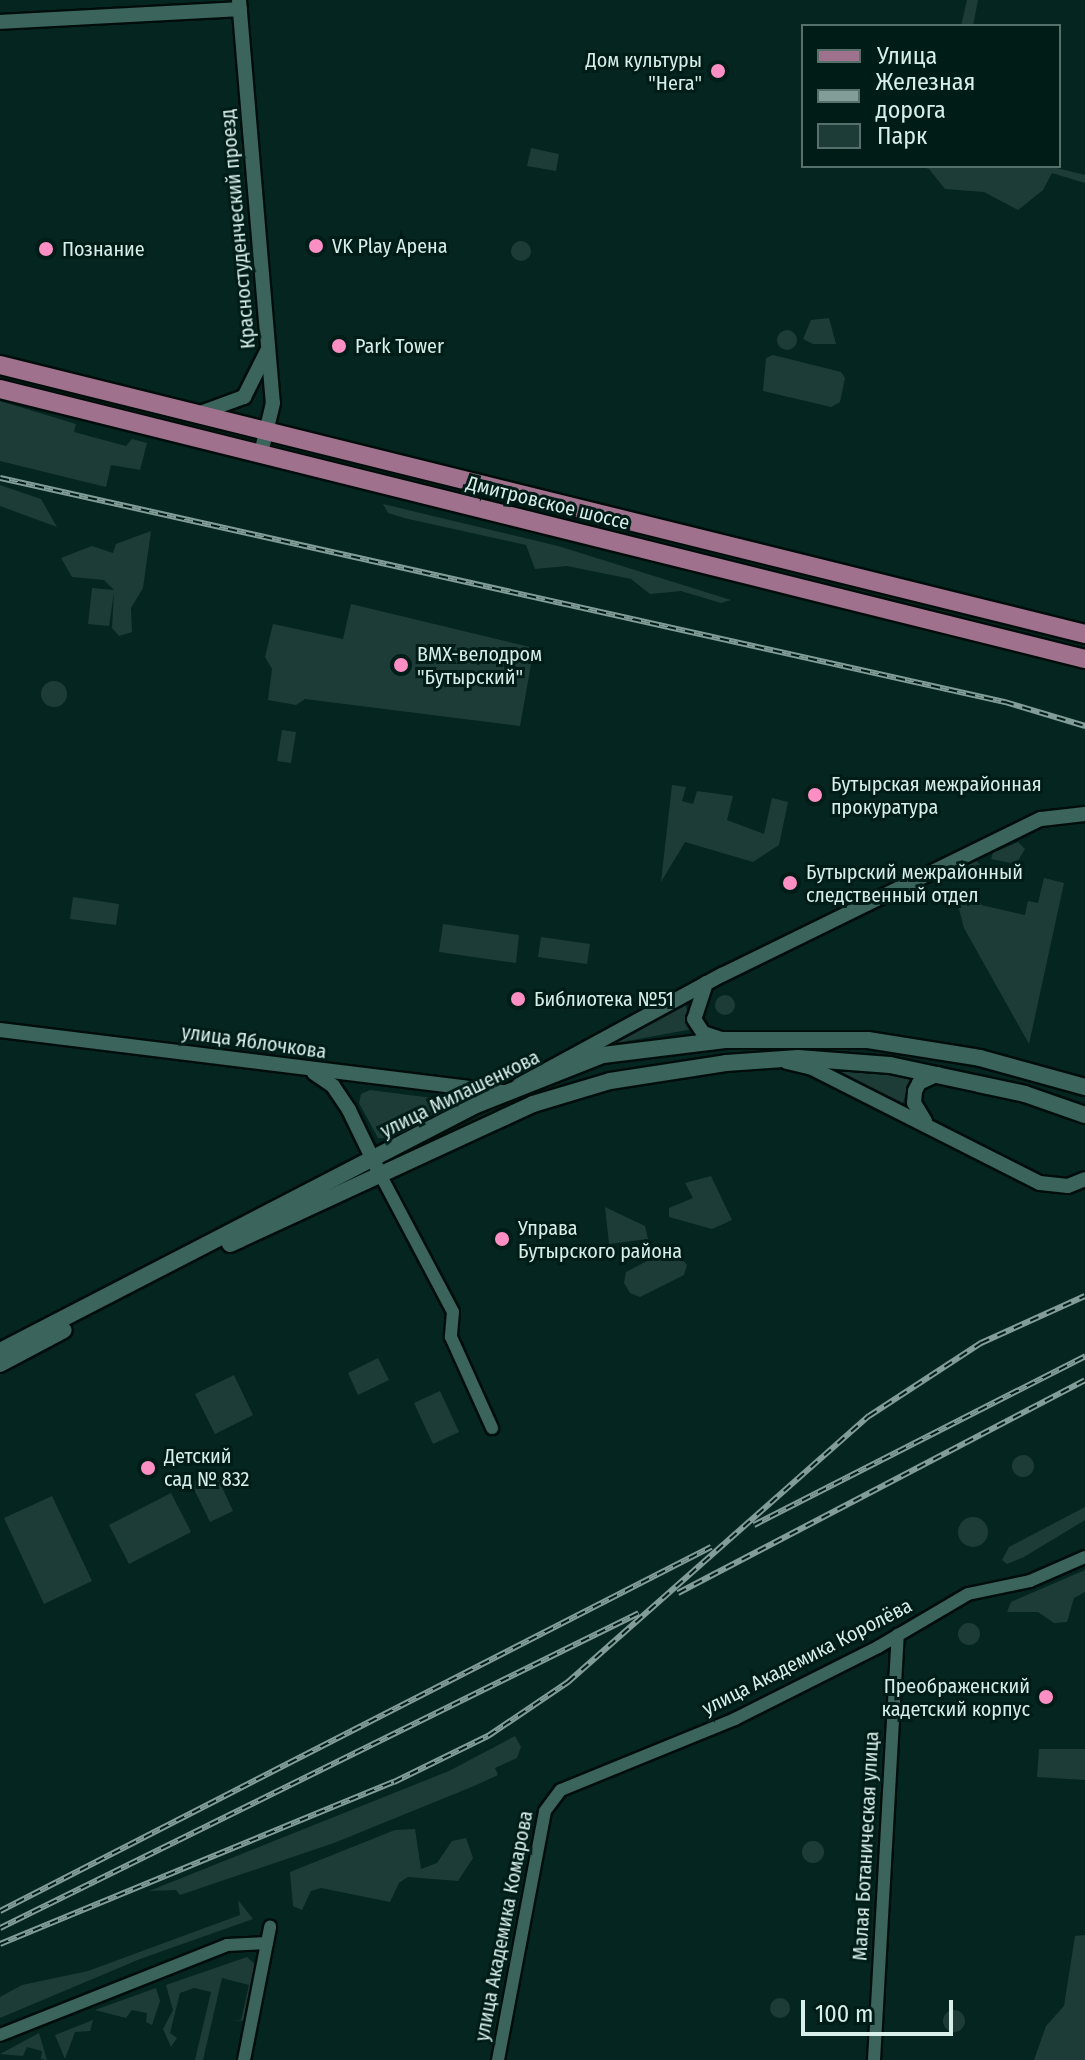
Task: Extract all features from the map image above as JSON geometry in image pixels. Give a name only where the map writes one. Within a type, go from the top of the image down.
[{"type":"main road","name":"Дмитровское шоссе","points":[[0,365],[1085,634]]},
{"type":"main road","name":"Дмитровское шоссе","points":[[0,389],[1085,659]]},
{"type":"main road","name":"улица Милашенкова","points":[[0,1351],[476,1105],[510,1089],[603,1055],[725,1040],[868,1040],[980,1058],[1085,1087]]},
{"type":"main road","name":"улица Милашенкова","points":[[0,1364],[231,1243],[483,1124],[610,1081],[766,1059],[857,1061],[975,1082],[1085,1115]]},
{"type":"street","points":[[0,22],[239,4]]},
{"type":"street","name":"Красностуденческий проезд","points":[[239,4],[273,403],[261,453]]},
{"type":"street","points":[[196,414],[244,397],[268,347]]},
{"type":"street","points":[[510,1089],[706,983],[1041,819],[1085,814]]},
{"type":"street","points":[[706,983],[694,1019],[703,1033],[725,1040]]},
{"type":"street","name":"улица Яблочкова","points":[[0,1030],[459,1090],[510,1089]]},
{"type":"street","points":[[766,1059],[812,1068],[1040,1183],[1068,1186],[1085,1179]]},
{"type":"street","points":[[307,1069],[333,1086],[349,1110],[453,1312],[451,1337],[492,1428]]},
{"type":"street","points":[[928,1124],[914,1103],[915,1091],[919,1083],[940,1074]]},
{"type":"street","points":[[349,1110],[350,1089],[369,1079]]},
{"type":"street","points":[[459,1090],[476,1105],[483,1124]]},
{"type":"street","name":"улица Академика Королёва","points":[[550,1800],[561,1790],[735,1719],[898,1635],[975,1591],[1016,1586],[1085,1557]]},
{"type":"street","name":"Малая Ботаническая улица","points":[[874,2060],[898,1635]]},
{"type":"street","name":"улица Академика Комарова","points":[[498,2060],[550,1800]]},
{"type":"street","points":[[244,2060],[270,1927]]},
{"type":"street","points":[[0,2035],[227,1945],[267,1943]]},
{"type":"green space","points":[[967,0],[978,0],[973,24],[961,24]]},
{"type":"green space","points":[[531,148],[559,154],[556,171],[527,166]]},
{"type":"green space","points":[[926,168],[1057,168],[1085,175],[1085,183],[1052,173],[1043,190],[1018,210],[984,192],[945,189]]},
{"type":"green space","points":[[521,241],[528,244],[531,251],[528,258],[521,261],[514,258],[511,251],[514,244]]},
{"type":"green space","points":[[829,318],[836,344],[813,344],[803,339],[811,320]]},
{"type":"green space","points":[[787,330],[794,333],[797,340],[794,347],[787,350],[780,347],[777,340],[780,333]]},
{"type":"green space","points":[[773,355],[841,372],[845,378],[840,402],[831,407],[763,391],[766,358]]},
{"type":"green space","points":[[0,401],[76,424],[74,432],[126,446],[132,439],[147,443],[140,470],[111,465],[106,487],[0,461]]},
{"type":"green space","points":[[0,485],[41,499],[57,527],[0,506]]},
{"type":"green space","points":[[383,504],[558,546],[731,600],[721,603],[681,591],[650,594],[631,579],[567,566],[535,569],[526,545],[404,518],[388,513]]},
{"type":"green space","points":[[151,531],[143,588],[131,608],[132,632],[119,636],[112,628],[114,592],[109,626],[88,624],[92,588],[114,590],[104,580],[72,577],[61,558],[92,546],[113,553],[116,544]]},
{"type":"green space","name":"BMX-велодром \"Бутырский\"","points":[[351,604],[534,648],[520,726],[305,699],[296,705],[268,700],[272,669],[265,657],[273,624],[343,639]]},
{"type":"green space","points":[[54,681],[63,685],[67,694],[63,703],[54,707],[45,703],[41,694],[45,685]]},
{"type":"green space","points":[[282,730],[296,732],[291,763],[277,761]]},
{"type":"green space","points":[[672,785],[686,787],[682,801],[693,804],[697,791],[733,796],[727,820],[764,834],[772,798],[788,802],[779,845],[753,862],[685,842],[661,882]]},
{"type":"green space","points":[[1018,842],[1025,849],[1016,864],[991,859],[993,853]]},
{"type":"green space","points":[[976,860],[985,870],[983,880],[950,881],[950,874]]},
{"type":"green space","points":[[1044,878],[1064,883],[1029,1044],[964,928],[954,890],[975,888],[981,905],[1025,915],[1028,901],[1038,903]]},
{"type":"green space","points":[[73,897],[119,904],[116,925],[70,919]]},
{"type":"green space","points":[[443,924],[519,935],[516,963],[439,952]]},
{"type":"green space","points":[[541,937],[590,944],[587,964],[538,957]]},
{"type":"green space","points":[[725,995],[732,998],[735,1005],[732,1012],[725,1015],[718,1012],[715,1005],[718,998]]},
{"type":"green space","points":[[685,1003],[693,1029],[605,1045]]},
{"type":"green space","points":[[827,1070],[869,1070],[911,1077],[902,1106]]},
{"type":"green space","points":[[370,1090],[440,1099],[445,1110],[395,1138],[378,1138],[359,1103],[361,1094]]},
{"type":"green space","points":[[711,1176],[732,1220],[712,1229],[669,1217],[669,1208],[693,1198],[685,1183]]},
{"type":"green space","points":[[605,1207],[645,1226],[648,1239],[609,1244]]},
{"type":"green space","points":[[672,1248],[687,1265],[684,1275],[640,1297],[630,1293],[624,1283],[626,1272]]},
{"type":"green space","points":[[378,1358],[389,1380],[358,1395],[348,1373]]},
{"type":"green space","points":[[234,1375],[253,1415],[215,1434],[195,1394]]},
{"type":"green space","points":[[440,1391],[459,1432],[433,1444],[414,1403]]},
{"type":"green space","points":[[1023,1455],[1031,1458],[1034,1466],[1031,1474],[1023,1477],[1015,1474],[1012,1466],[1015,1458]]},
{"type":"green space","points":[[215,1472],[233,1511],[210,1522],[191,1483]]},
{"type":"green space","points":[[171,1493],[191,1532],[129,1564],[109,1525]]},
{"type":"green space","points":[[52,1496],[92,1581],[44,1604],[4,1518]]},
{"type":"green space","points":[[1085,1507],[1085,1520],[1024,1557],[1007,1564],[1002,1560],[1009,1547]]},
{"type":"green space","points":[[973,1517],[984,1521],[988,1532],[984,1543],[973,1547],[962,1543],[958,1532],[962,1521]]},
{"type":"green space","points":[[1085,1570],[1085,1592],[1074,1598],[1067,1622],[1054,1623],[1038,1612],[1007,1612],[1011,1602]]},
{"type":"green space","points":[[969,1623],[977,1626],[980,1634],[977,1642],[969,1645],[961,1642],[958,1634],[961,1626]]},
{"type":"green space","points":[[515,1736],[521,1747],[517,1758],[495,1768],[498,1775],[474,1786],[334,1843],[180,1895],[176,1890],[149,1891],[449,1771]]},
{"type":"green space","points":[[1039,1749],[1085,1749],[1085,1780],[1037,1777]]},
{"type":"green space","points":[[415,1829],[421,1869],[437,1863],[452,1841],[466,1838],[473,1858],[458,1881],[408,1877],[399,1883],[390,1902],[321,1888],[311,1891],[302,1910],[293,1906],[290,1872],[395,1830]]},
{"type":"green space","points":[[813,1841],[821,1844],[824,1852],[821,1860],[813,1863],[805,1860],[802,1852],[805,1844]]},
{"type":"green space","points":[[238,1900],[253,1919],[140,1959],[0,2018],[0,1997],[22,1985],[88,1971],[240,1915]]},
{"type":"green space","points":[[1085,1935],[1085,2060],[1034,2060],[1046,2026],[1064,2006],[1075,1936]]},
{"type":"green space","points":[[247,1957],[257,1966],[247,2021],[231,2020],[241,2020],[249,1985],[222,1978],[203,2060],[195,2060],[211,1992],[194,1988],[180,1993],[170,2033],[177,2038],[171,2047],[163,2029],[173,2010],[166,1985]]},
{"type":"green space","points":[[156,1988],[160,2001],[152,2025],[146,2022],[147,2013],[132,2010],[126,2018],[95,2010]]},
{"type":"green space","points":[[776,1998],[784,1998],[790,2008],[784,2018],[776,2018],[770,2012],[770,2004]]},
{"type":"green space","points":[[954,2010],[962,2013],[965,2021],[962,2029],[954,2032],[946,2029],[943,2021],[946,2013]]},
{"type":"green space","points":[[93,2020],[90,2031],[75,2032],[65,2059],[55,2035]]},
{"type":"green space","points":[[39,2033],[47,2060],[41,2059],[42,2051],[27,2047],[23,2056],[0,2054]]},
{"type":"railway","points":[[0,478],[1005,702],[1085,726]]},
{"type":"railway","points":[[0,1944],[394,1782],[488,1736],[568,1682],[869,1416],[981,1343],[1085,1296]]},
{"type":"railway","points":[[754,1525],[1085,1356]]},
{"type":"railway","points":[[678,1593],[1085,1380]]},
{"type":"railway","points":[[0,1911],[711,1547]]},
{"type":"railway","points":[[0,1928],[639,1613]]},
{"type":"place","name":"Дом культуры \"Нега\"","points":[[718,71]]},
{"type":"place","name":"VK Play Арена","points":[[316,246]]},
{"type":"place","name":"Познание","points":[[46,249]]},
{"type":"place","name":"Park Tower","points":[[339,346]]},
{"type":"place","name":"BMX-велодром \"Бутырский\"","points":[[401,665]]},
{"type":"place","name":"Бутырская межрайонная прокуратура","points":[[815,795]]},
{"type":"place","name":"Бутырский межрайонный следственный отдел","points":[[790,883]]},
{"type":"place","name":"Библиотека №51","points":[[518,999]]},
{"type":"place","name":"Управа Бутырского района","points":[[502,1239]]},
{"type":"place","name":"Детский сад № 832","points":[[148,1468]]},
{"type":"place","name":"Преображенский кадетский корпус","points":[[1046,1697]]}]
